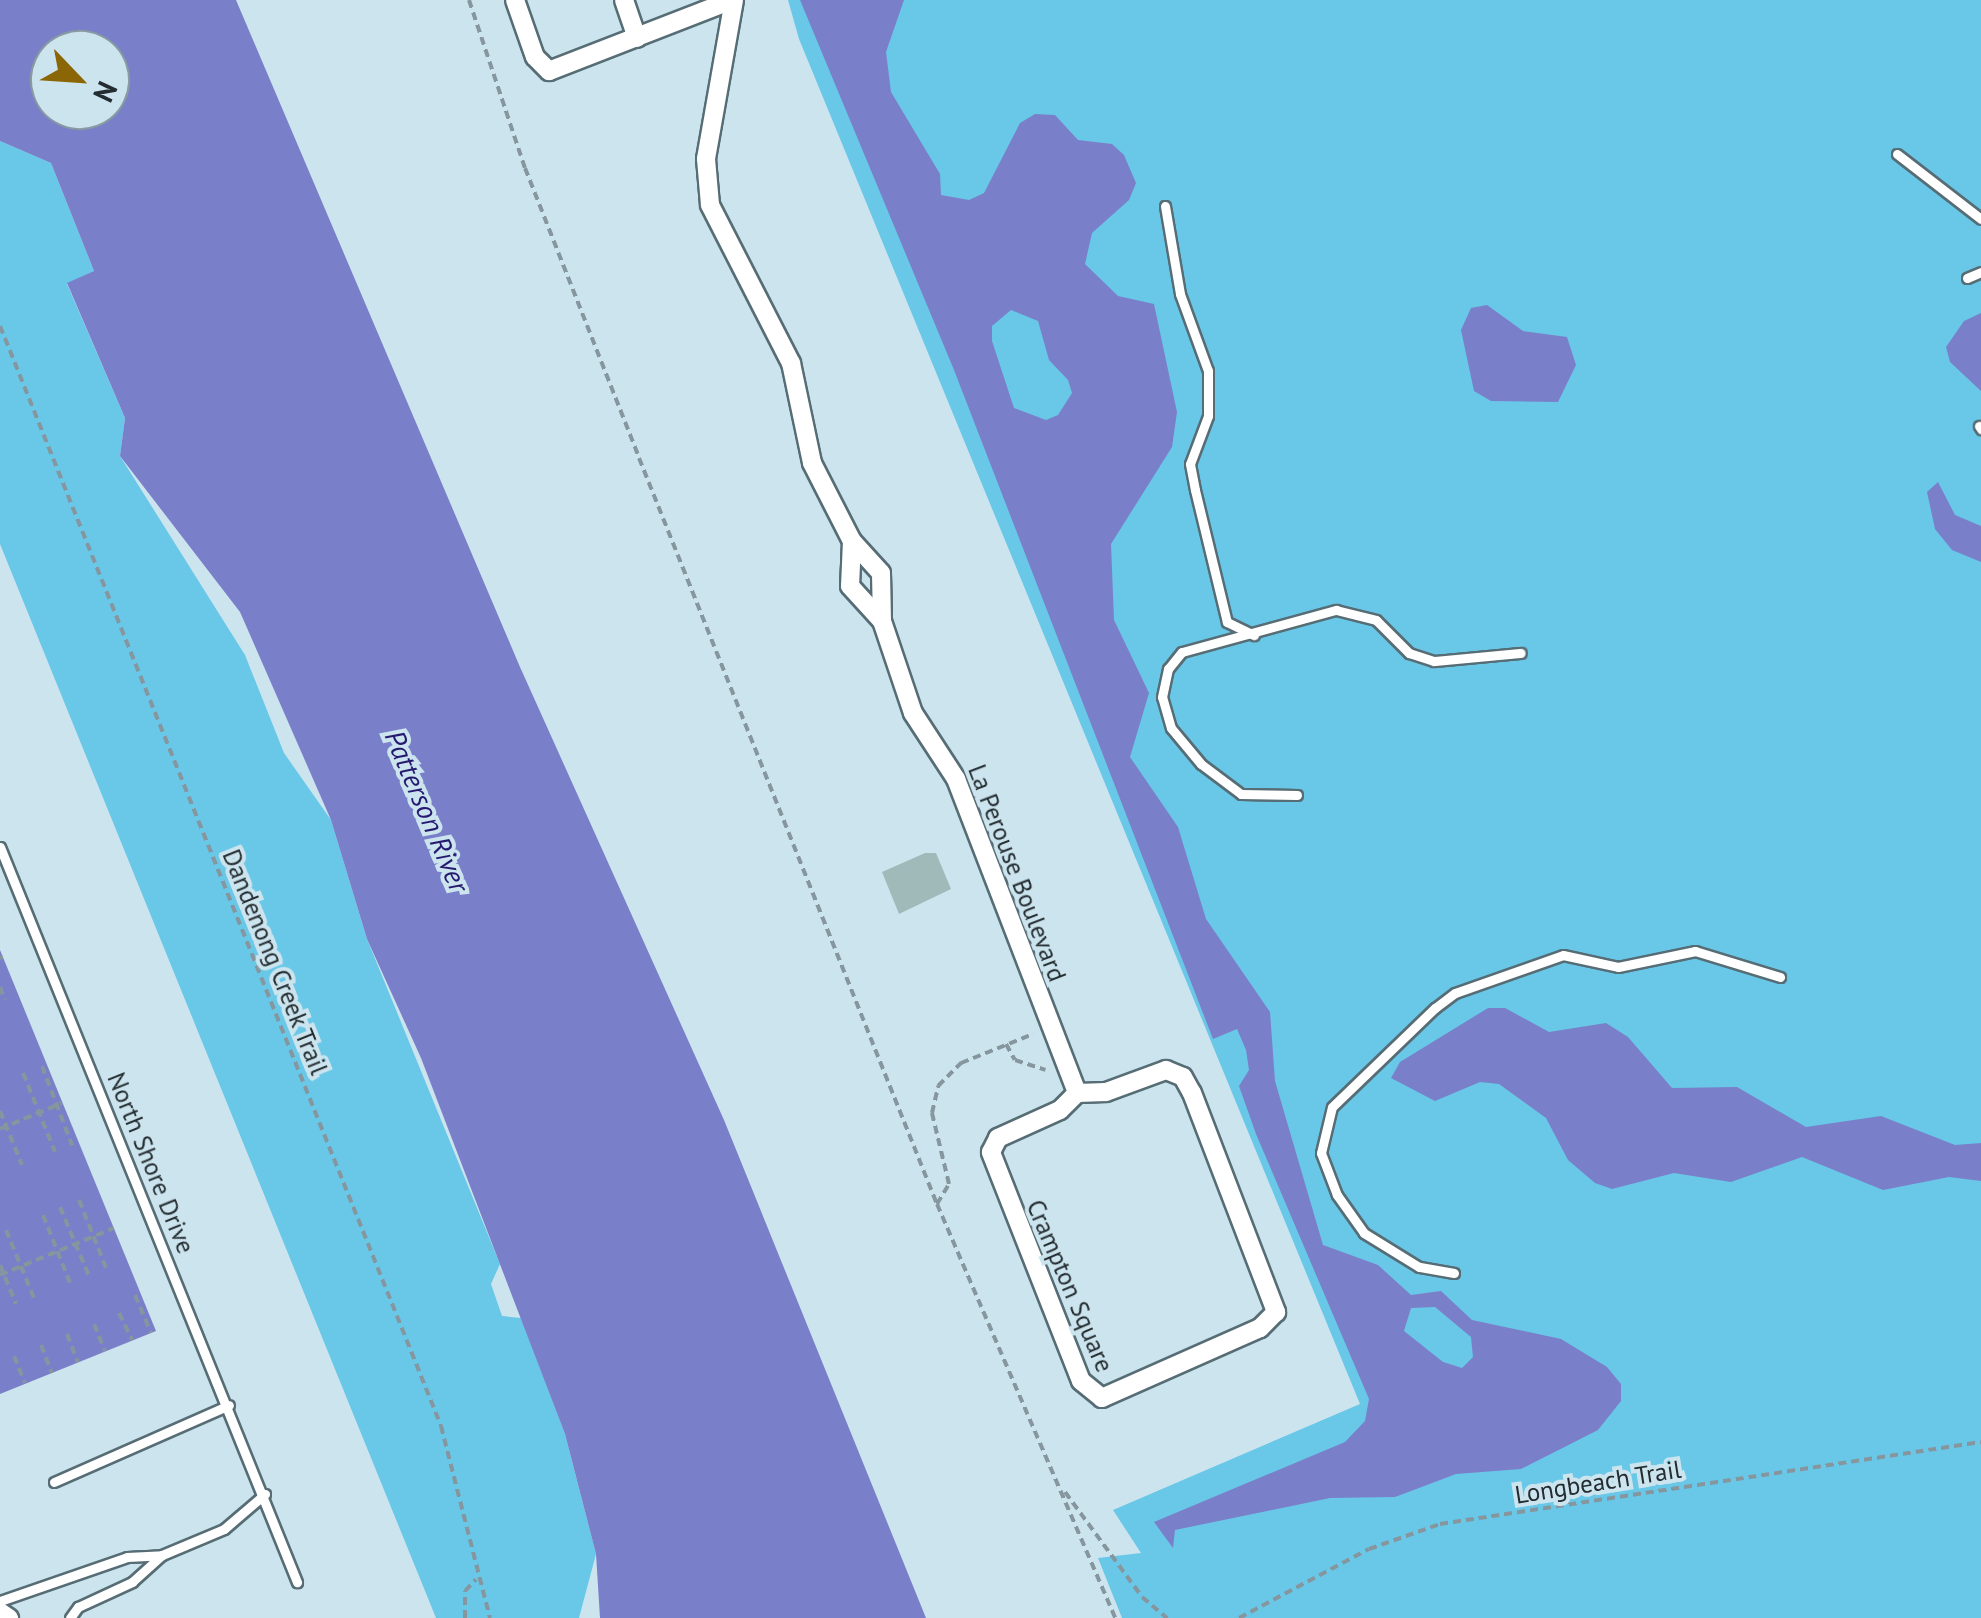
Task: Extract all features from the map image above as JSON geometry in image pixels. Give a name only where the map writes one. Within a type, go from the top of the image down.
[{"type":"street","points":[[516,0],[535,57],[548,71],[733,0]]},
{"type":"street","points":[[624,0],[637,38]]},
{"type":"street","name":"La Perouse Boulevard","points":[[733,0],[703,180],[791,362],[812,463],[852,541],[881,573],[882,621],[914,716],[956,779],[1076,1093]]},
{"type":"street","name":"La Perouse Boulevard","points":[[852,541],[850,586],[882,621]]},
{"type":"street","name":"Crampton Square","points":[[1166,1070],[1182,1077],[1276,1303],[1264,1326],[1106,1398],[1081,1381],[990,1162],[998,1138],[1060,1110],[1076,1093],[1106,1092],[1166,1070]]},
{"type":"street","points":[[0,1612],[8,1618]]},
{"type":"lane","points":[[1897,154],[1981,219]]},
{"type":"lane","points":[[1165,206],[1180,294],[1208,370],[1208,416],[1190,464],[1226,622],[1254,634]]},
{"type":"lane","points":[[1966,278],[1981,272]]},
{"type":"lane","points":[[1297,794],[1241,794],[1201,764],[1171,728],[1162,697],[1168,670],[1182,652],[1318,614],[1357,611],[1409,653],[1434,660],[1521,653]]},
{"type":"lane","name":"North Shore Drive","points":[[0,847],[265,1494],[297,1582]]},
{"type":"lane","points":[[1454,1274],[1418,1267],[1364,1233],[1337,1196],[1321,1153],[1332,1107],[1435,1008],[1455,993],[1564,955],[1618,967],[1694,951],[1780,977]]},
{"type":"lane","points":[[54,1482],[229,1405]]},
{"type":"lane","points":[[70,1618],[78,1607],[132,1582],[162,1555],[224,1529],[265,1494]]},
{"type":"lane","points":[[0,1600],[127,1557],[162,1555]]},
{"type":"path","points":[[469,0],[581,312],[938,1204],[1115,1618]]},
{"type":"path","name":"Dandenong Creek Trail","points":[[0,326],[441,1426],[472,1529],[476,1579],[490,1618]]},
{"type":"path","points":[[0,987],[5,1000]]},
{"type":"path","points":[[938,1204],[949,1184],[932,1114],[934,1095],[961,1063],[1051,1028]]},
{"type":"path","points":[[1006,1044],[1026,1066],[1051,1071],[1065,1065]]},
{"type":"path","points":[[42,1066],[72,1145]]},
{"type":"path","points":[[23,1074],[55,1152]]},
{"type":"path","points":[[3,1128],[59,1104]]},
{"type":"path","points":[[0,1111],[3,1128],[22,1165]]},
{"type":"path","points":[[79,1200],[106,1268]]},
{"type":"path","points":[[60,1207],[89,1276]]},
{"type":"path","points":[[43,1214],[70,1283]]},
{"type":"path","points":[[2,1274],[114,1228]]},
{"type":"path","points":[[6,1230],[34,1298]]},
{"type":"path","points":[[0,1265],[16,1304]]},
{"type":"path","points":[[135,1295],[151,1333]]},
{"type":"path","points":[[119,1312],[132,1340]]},
{"type":"path","points":[[94,1324],[104,1351]]},
{"type":"path","points":[[67,1334],[78,1362]]},
{"type":"path","points":[[40,1345],[52,1372]]},
{"type":"path","points":[[14,1356],[26,1383]]},
{"type":"path","name":"Longbeach Trail","points":[[1239,1618],[1369,1549],[1440,1524],[1981,1442]]},
{"type":"path","points":[[1062,1489],[1142,1597],[1167,1618]]},
{"type":"path","points":[[465,1618],[465,1591],[476,1579]]},
{"type":"shaded area","points":[[788,0],[1981,0],[1981,1618],[1122,1618],[1098,1558],[1141,1553],[1113,1510],[1360,1404],[799,39]]},
{"type":"shaded area","points":[[0,141],[51,163],[94,271],[67,284],[125,418],[120,456],[245,655],[284,753],[331,820],[367,939],[500,1264],[491,1284],[502,1316],[521,1318],[565,1434],[596,1554],[579,1618],[436,1618],[0,544]]},
{"type":"water","name":"Patterson River","points":[[0,0],[236,0],[520,667],[724,1120],[926,1618],[600,1618],[596,1554],[565,1434],[421,1058],[367,939],[331,820],[240,612],[120,456],[125,418],[67,283],[94,271],[51,163],[0,141]]},
{"type":"water","points":[[800,0],[904,0],[886,52],[891,92],[940,174],[941,195],[969,200],[984,193],[1020,123],[1035,114],[1055,115],[1078,140],[1112,144],[1124,155],[1136,183],[1129,200],[1092,233],[1085,264],[1118,296],[1154,304],[1177,412],[1172,447],[1111,544],[1114,620],[1149,693],[1130,757],[1178,827],[1206,919],[1270,1012],[1275,1081],[1323,1245],[1378,1265],[1411,1295],[1441,1291],[1472,1320],[1561,1339],[1607,1367],[1621,1384],[1621,1401],[1598,1430],[1521,1469],[1456,1474],[1395,1497],[1330,1498],[1175,1530],[1173,1548],[1154,1522],[1345,1442],[1365,1421],[1369,1399],[1239,1086],[1249,1070],[1246,1050],[1237,1029],[1213,1039],[954,370]],"holes":[[[1011,310],[1038,321],[1049,360],[1068,380],[1072,393],[1058,415],[1046,420],[1014,408],[992,341],[992,326]],[[1435,1307],[1471,1337],[1473,1357],[1462,1368],[1443,1362],[1404,1331],[1411,1308]]]},
{"type":"water","points":[[1487,305],[1523,331],[1567,337],[1576,365],[1558,402],[1491,401],[1474,391],[1461,330],[1471,308]]},
{"type":"water","points":[[1981,313],[1981,391],[1950,362],[1946,347],[1964,321]]},
{"type":"water","points":[[1938,482],[1955,515],[1981,526],[1981,562],[1952,550],[1935,529],[1927,492]]},
{"type":"water","points":[[0,950],[156,1331],[0,1394]]},
{"type":"water","points":[[1488,1008],[1505,1008],[1549,1032],[1606,1023],[1628,1037],[1672,1088],[1737,1087],[1806,1127],[1881,1116],[1955,1145],[1981,1143],[1981,1181],[1949,1177],[1883,1190],[1802,1157],[1731,1182],[1674,1173],[1612,1189],[1595,1183],[1568,1160],[1546,1118],[1499,1084],[1480,1082],[1435,1101],[1391,1078],[1400,1062]]},
{"type":"building","points":[[925,853],[936,853],[951,889],[899,914],[882,872]]}]
